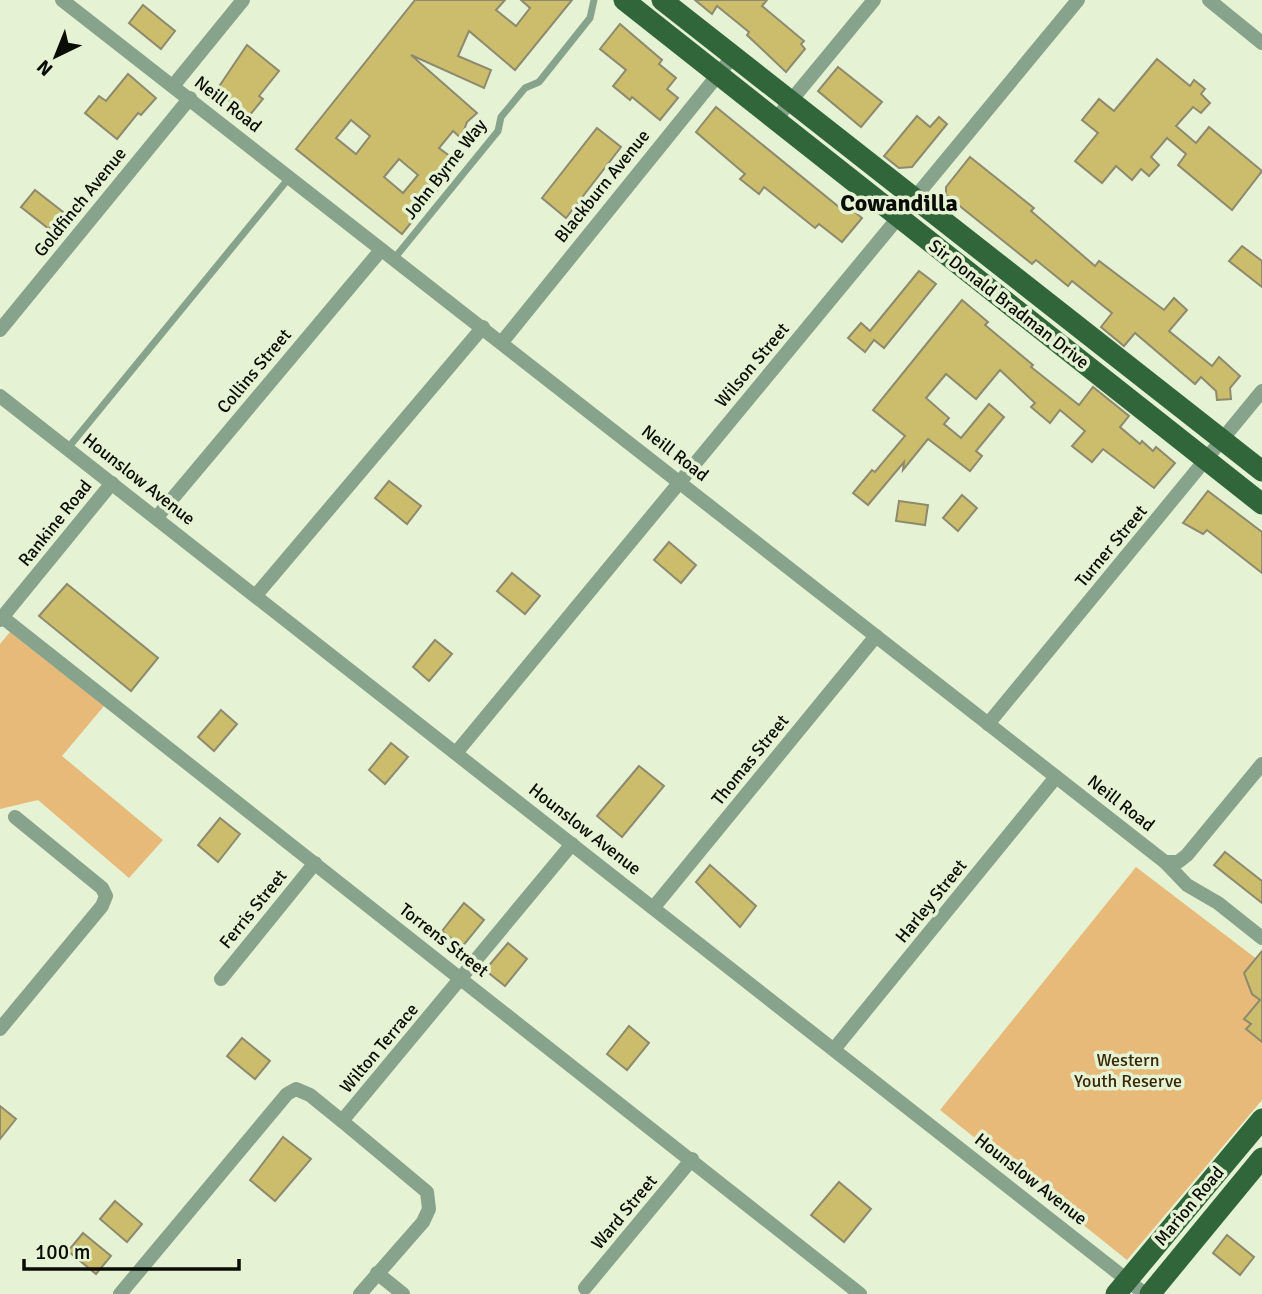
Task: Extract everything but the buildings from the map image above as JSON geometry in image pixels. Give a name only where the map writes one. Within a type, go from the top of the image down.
[{"type":"main road","name":"Sir Donald Bradman Drive","points":[[624,0],[1262,504]]},
{"type":"main road","name":"Sir Donald Bradman Drive","points":[[662,0],[1262,471]]},
{"type":"main road","name":"Marion Road","points":[[1122,1287],[1262,1119]]},
{"type":"main road","name":"Marion Road","points":[[1150,1294],[1262,1157]]},
{"type":"street","name":"Neill Road","points":[[62,0],[1056,777],[1165,863],[1187,885],[1217,902],[1262,938]]},
{"type":"street","points":[[173,86],[243,0]]},
{"type":"street","points":[[775,120],[874,0]]},
{"type":"street","name":"Wilson Street","points":[[456,753],[1078,0]]},
{"type":"street","points":[[1209,0],[1262,43]]},
{"type":"street","name":"Blackburn Avenue","points":[[502,342],[734,55]]},
{"type":"street","name":"Goldfinch Avenue","points":[[0,330],[190,98]]},
{"type":"street","name":"Collins Street","points":[[157,517],[381,250]]},
{"type":"street","points":[[257,594],[483,327]]},
{"type":"street","name":"Turner Street","points":[[988,724],[1262,391]]},
{"type":"street","name":"Hounslow Avenue","points":[[0,396],[257,594],[456,753],[835,1048],[1122,1287],[1145,1294]]},
{"type":"street","name":"Rankine Road","points":[[1,618],[113,483]]},
{"type":"street","name":"Torrens Street","points":[[1,618],[692,1159],[860,1294]]},
{"type":"street","name":"Thomas Street","points":[[654,907],[876,636]]},
{"type":"street","points":[[1165,863],[1178,862],[1187,855],[1262,764]]},
{"type":"street","name":"Harley Street","points":[[835,1048],[1056,777]]},
{"type":"street","points":[[0,1029],[102,906],[106,896],[102,888],[15,817]]},
{"type":"street","name":"Wilton Terrace","points":[[120,1294],[288,1094],[296,1089],[310,1095],[342,1121],[572,844]]},
{"type":"street","name":"Ferris Street","points":[[221,979],[314,863]]},
{"type":"street","points":[[342,1121],[428,1192],[429,1209],[423,1222],[360,1294]]},
{"type":"street","name":"Ward Street","points":[[585,1288],[692,1159]]},
{"type":"street","points":[[377,1273],[403,1294]]},
{"type":"lane","name":"John Byrne Way","points":[[393,260],[498,131],[501,117],[525,88],[539,82],[590,18],[594,0]]},
{"type":"lane","points":[[68,448],[289,178]]},
{"type":"green space","points":[[10,632],[104,706],[62,756],[163,840],[129,878],[38,800],[0,809],[0,644]]},
{"type":"green space","name":"Western Youth Reserve","points":[[1136,867],[1262,963],[1262,1100],[1127,1260],[940,1110]]},
{"type":"district","name":"Cowandilla","points":[[899,203]]}]
